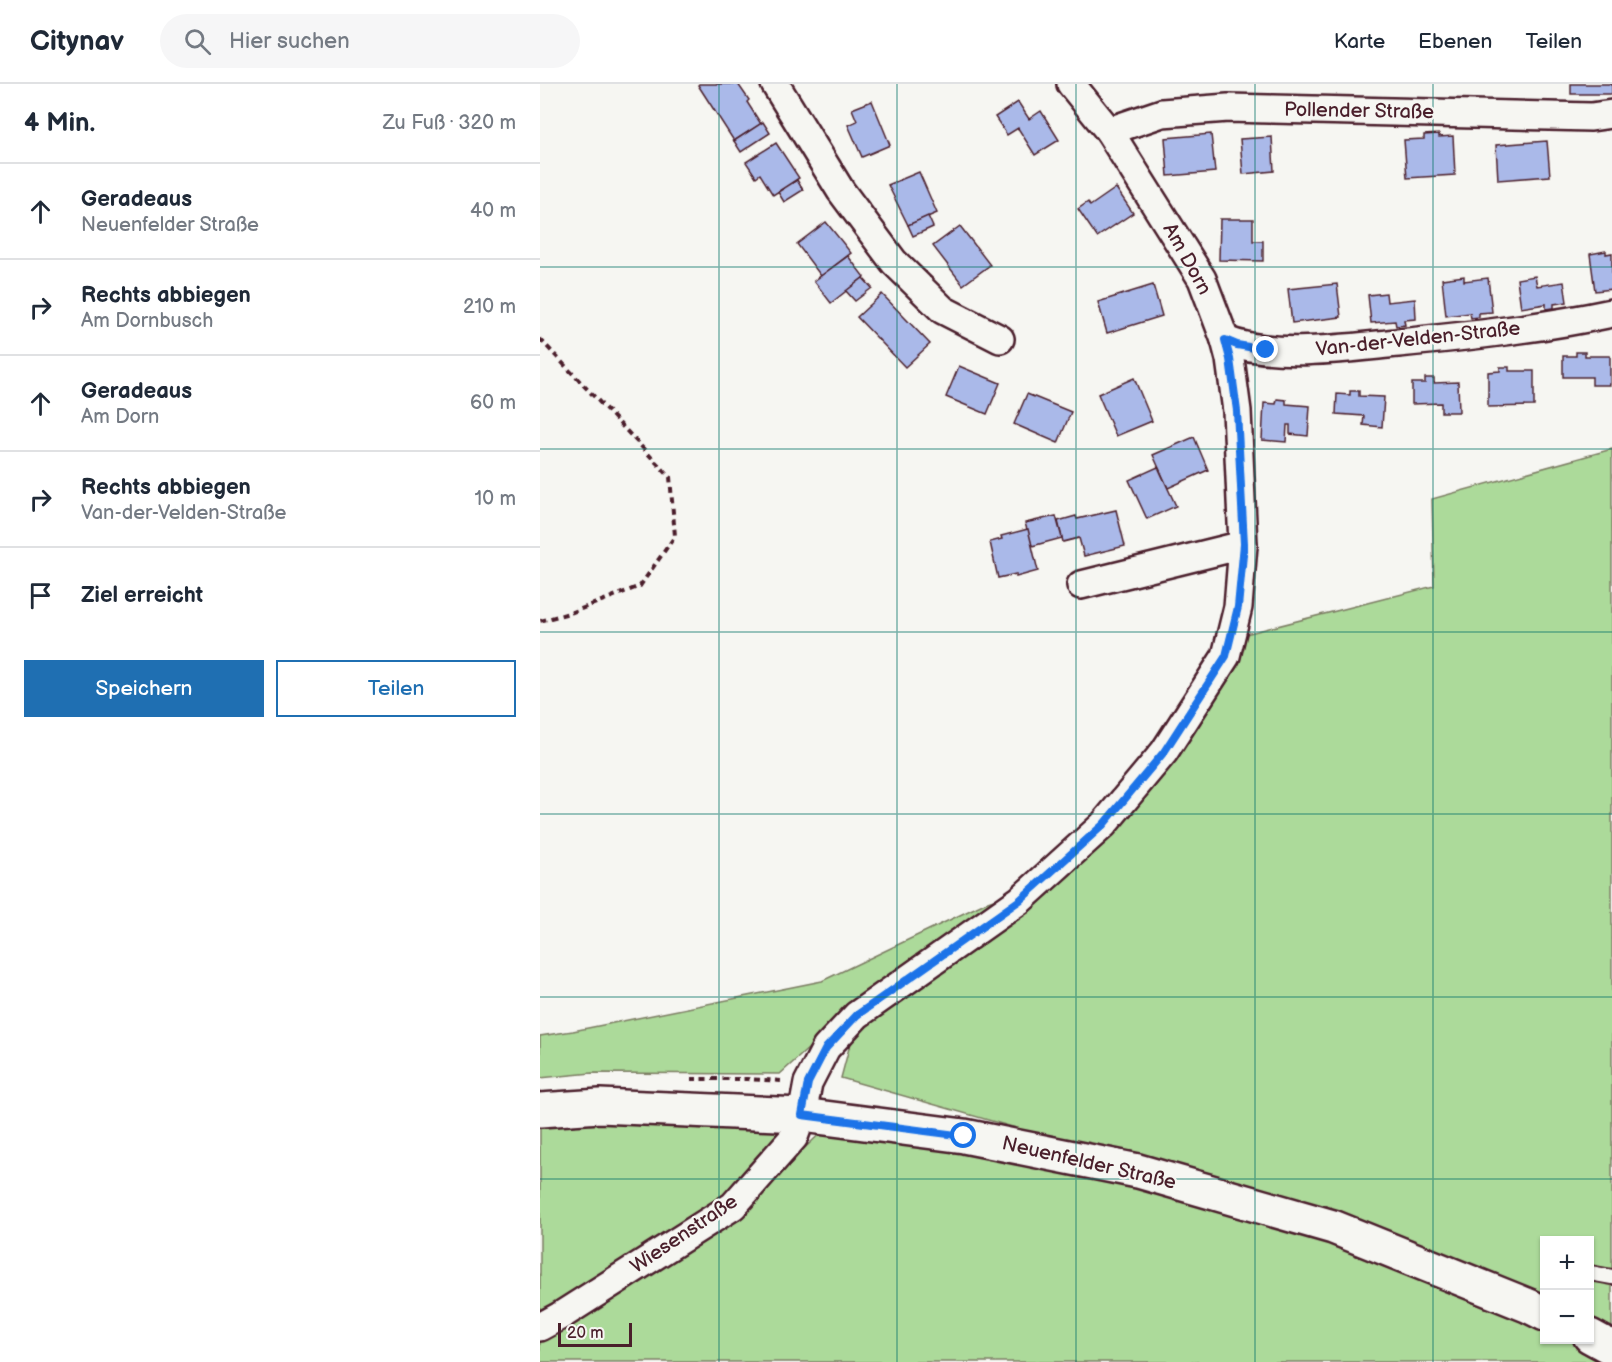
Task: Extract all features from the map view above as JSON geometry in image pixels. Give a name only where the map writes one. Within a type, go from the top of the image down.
[{"type":"main road","name":"Neuenfelder Straße","points":[[540,1110],[600,1106],[802,1115],[964,1136],[1138,1171],[1333,1227],[1540,1305]]},
{"type":"main road","points":[[1594,1338],[1612,1348]]},
{"type":"street","points":[[775,84],[841,191],[894,262],[943,310],[1000,339]]},
{"type":"street","name":"Am Dorn","points":[[1071,84],[1109,130],[1202,279],[1225,340],[1237,411],[1244,544]]},
{"type":"street","name":"Pollender Straße","points":[[1109,130],[1162,113],[1228,108],[1591,117],[1612,114]]},
{"type":"street","name":"Van-der-Velden-Straße","points":[[1225,340],[1237,345],[1266,350],[1365,347],[1491,334],[1562,324],[1612,313]]},
{"type":"street","points":[[1081,585],[1244,544]]},
{"type":"street","name":"Wiesenstraße","points":[[540,1327],[733,1206],[794,1137],[802,1115],[808,1083],[826,1048],[857,1015],[1020,900],[1103,825],[1164,752],[1226,656],[1238,607],[1244,544]]},
{"type":"lane","points":[[1594,1274],[1612,1277]]},
{"type":"path","points":[[540,339],[670,477],[675,536],[639,586],[573,612],[540,621]]},
{"type":"green space","points":[[1612,449],[1612,1362],[540,1362],[540,1331],[742,1207],[827,1127],[1093,1150],[841,1078],[849,1048],[863,1021],[1103,835],[1238,636],[1434,586],[1432,499]]},
{"type":"green space","points":[[1011,894],[859,1003],[780,1074],[592,1073],[540,1078],[540,1036],[822,981],[985,903]]},
{"type":"green space","points":[[540,1120],[788,1126],[760,1155],[727,1201],[540,1320]]},
{"type":"building","points":[[699,84],[738,84],[761,124],[734,141]]},
{"type":"building","points":[[1571,84],[1612,84],[1612,94],[1571,94]]},
{"type":"building","points":[[872,101],[890,145],[862,157],[848,125],[857,121],[852,109]]},
{"type":"building","points":[[1018,102],[1029,119],[1041,111],[1059,140],[1035,155],[1018,128],[1007,135],[995,117]]},
{"type":"building","points":[[763,122],[770,133],[741,152],[734,141]]},
{"type":"building","points":[[1211,134],[1215,172],[1168,176],[1165,138]]},
{"type":"building","points":[[1439,134],[1439,137],[1453,136],[1455,175],[1407,178],[1404,140],[1424,139],[1424,135]]},
{"type":"building","points":[[1272,137],[1274,171],[1243,174],[1240,139]]},
{"type":"building","points":[[1547,141],[1550,176],[1498,180],[1496,145]]},
{"type":"building","points":[[776,143],[799,178],[773,195],[760,174],[756,177],[746,162]]},
{"type":"building","points":[[919,172],[937,213],[908,225],[888,185]]},
{"type":"building","points":[[797,180],[803,190],[784,202],[778,192]]},
{"type":"building","points":[[1116,188],[1133,213],[1097,237],[1078,209],[1088,202],[1090,206]]},
{"type":"building","points":[[928,216],[933,227],[913,236],[908,225]]},
{"type":"building","points":[[1220,219],[1253,219],[1253,241],[1263,241],[1263,261],[1219,260]]},
{"type":"building","points":[[826,222],[851,253],[821,276],[797,244]]},
{"type":"building","points":[[960,226],[990,265],[963,285],[933,246]]},
{"type":"building","points":[[1606,251],[1606,254],[1612,253],[1612,289],[1595,291],[1590,254]]},
{"type":"building","points":[[848,256],[864,277],[831,303],[814,281]]},
{"type":"building","points":[[1464,276],[1464,281],[1488,278],[1492,312],[1479,313],[1479,317],[1471,318],[1470,313],[1446,316],[1442,279]]},
{"type":"building","points":[[1535,276],[1537,286],[1564,282],[1567,302],[1554,304],[1554,308],[1546,309],[1546,304],[1521,308],[1517,279]]},
{"type":"building","points":[[863,278],[872,288],[855,301],[846,291]]},
{"type":"building","points":[[1337,284],[1341,317],[1292,323],[1288,289]]},
{"type":"building","points":[[1153,285],[1162,316],[1107,333],[1098,302]]},
{"type":"building","points":[[1386,293],[1387,302],[1415,299],[1416,319],[1404,320],[1405,325],[1396,326],[1395,321],[1371,323],[1368,295]]},
{"type":"building","points":[[882,294],[930,344],[905,367],[857,317]]},
{"type":"building","points":[[1576,352],[1585,352],[1585,356],[1610,356],[1610,385],[1592,385],[1592,377],[1563,377],[1563,356],[1576,356]]},
{"type":"building","points":[[959,366],[1000,383],[987,414],[946,397]]},
{"type":"building","points":[[1500,367],[1509,367],[1509,371],[1534,371],[1534,406],[1488,407],[1488,372],[1500,371]]},
{"type":"building","points":[[1134,378],[1152,421],[1116,436],[1098,394]]},
{"type":"building","points":[[1425,378],[1434,378],[1434,383],[1458,382],[1459,412],[1441,412],[1441,403],[1412,404],[1412,383],[1425,383]]},
{"type":"building","points":[[1350,391],[1359,391],[1359,396],[1384,397],[1382,427],[1363,425],[1364,416],[1336,414],[1337,394],[1350,395]]},
{"type":"building","points":[[1027,394],[1071,412],[1058,443],[1014,424]]},
{"type":"building","points":[[1277,399],[1286,400],[1286,404],[1310,406],[1308,436],[1290,434],[1290,425],[1287,425],[1286,442],[1262,440],[1264,403],[1276,404]]},
{"type":"building","points":[[1194,437],[1208,470],[1168,488],[1153,455]]},
{"type":"building","points":[[1158,467],[1176,506],[1147,519],[1129,480]]},
{"type":"building","points":[[1116,510],[1125,546],[1084,556],[1079,538],[1063,542],[1058,521]]},
{"type":"building","points":[[1056,516],[1062,538],[1032,546],[1025,523]]},
{"type":"building","points":[[1028,529],[1038,571],[1016,577],[1016,574],[998,578],[990,542],[1002,539],[1001,536]]},
{"type":"route","points":[[964,1136],[802,1115],[808,1083],[826,1048],[857,1015],[1020,900],[1103,825],[1164,752],[1226,656],[1238,607],[1244,544],[1237,411],[1225,340],[1237,345],[1266,350]]}]
